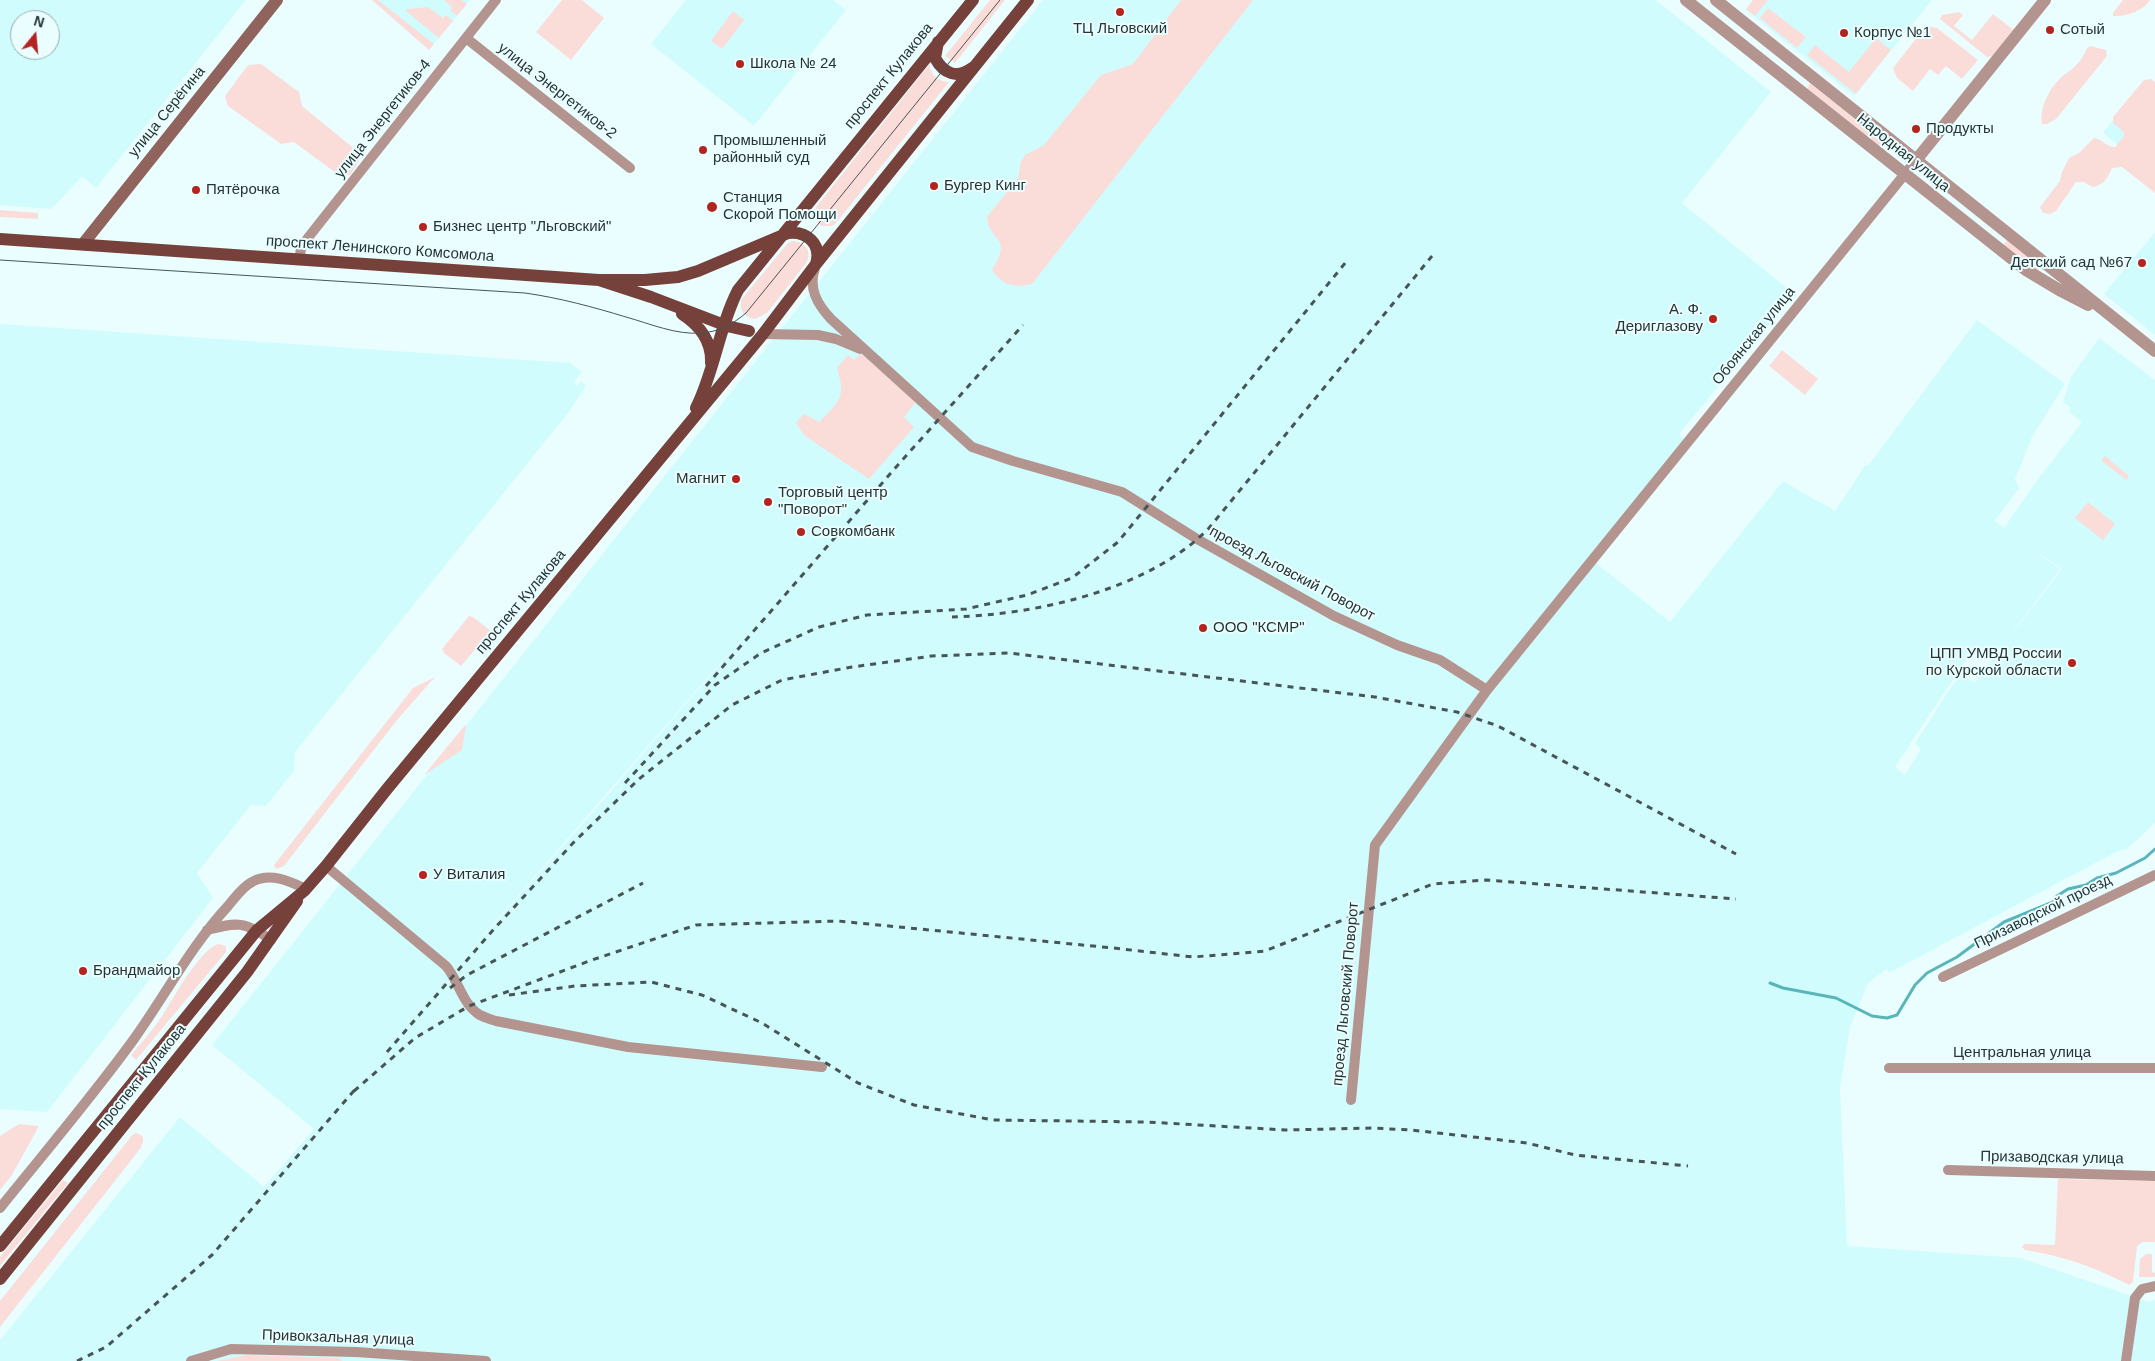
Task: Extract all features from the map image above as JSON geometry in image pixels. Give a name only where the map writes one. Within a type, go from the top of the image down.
[{"type":"main road","name":"улица Серёгина","points":[[83,244],[277,0]]},
{"type":"main road","name":"проспект Кулакова","points":[[599,280],[678,277],[698,271],[781,236],[973,0]]},
{"type":"main road","points":[[816,264],[1028,0]]},
{"type":"main road","points":[[939,40],[935,58],[942,68],[950,74],[957,75],[973,68]]},
{"type":"main road","points":[[688,424],[711,374],[724,325],[738,290],[781,236],[796,232],[809,237],[818,249],[816,264]]},
{"type":"main road","name":"проспект Ленинского Комсомола","points":[[0,239],[599,280],[651,297],[724,325],[764,334]]},
{"type":"main road","name":"проспект Кулакова","points":[[0,1280],[271,940],[305,890],[764,334],[816,264]]},
{"type":"main road","points":[[738,290],[732,313],[736,323],[748,331]]},
{"type":"main road","points":[[651,297],[686,316],[704,335],[711,357],[711,374]]},
{"type":"main road","name":"проспект Кулакова","points":[[0,1246],[257,930],[305,890]]},
{"type":"street","name":"улица Энергетиков-4","points":[[299,260],[301,249],[307,239],[496,0]]},
{"type":"street","name":"Народная улица","points":[[1686,0],[2026,270],[2061,291],[2110,316]]},
{"type":"street","name":"Народная улица","points":[[1716,0],[2155,351]]},
{"type":"street","name":"Обоянская улица","points":[[1487,690],[2045,0]]},
{"type":"street","name":"улица Энергетиков-2","points":[[466,38],[630,168]]},
{"type":"street","name":"проезд Льговский Поворот","points":[[816,264],[812,282],[814,294],[820,307],[972,447],[1013,461],[1122,492],[1197,539],[1334,616],[1397,645],[1440,660],[1487,690],[1375,845],[1351,1100]]},
{"type":"street","points":[[764,334],[818,335],[836,339],[870,354]]},
{"type":"street","points":[[326,866],[446,966],[454,975],[470,1006],[478,1015],[496,1021],[628,1047],[822,1068]]},
{"type":"street","name":"Призаводской проезд","points":[[1943,977],[2155,875]]},
{"type":"street","points":[[0,1208],[91,1096],[135,1037],[206,930],[244,888],[253,881],[271,877],[287,880],[305,890]]},
{"type":"street","points":[[206,930],[237,924],[247,925],[271,940]]},
{"type":"street","name":"Центральная улица","points":[[1889,1068],[2155,1068]]},
{"type":"street","name":"Призаводская улица","points":[[1948,1170],[2155,1176]]},
{"type":"street","points":[[2126,1361],[2135,1298],[2142,1289],[2155,1286]]},
{"type":"street","name":"Привокзальная улица","points":[[191,1361],[231,1349],[356,1352],[486,1361]]},
{"type":"shaded area","points":[[0,0],[246,0],[96,188],[82,177],[51,209],[0,205]]},
{"type":"shaded area","points":[[372,0],[470,0],[429,50]]},
{"type":"shaded area","points":[[372,0],[378,0],[434,44],[429,50]]},
{"type":"shaded area","points":[[444,0],[461,0],[467,4],[457,16],[450,10],[452,7]]},
{"type":"shaded area","points":[[562,0],[582,0],[604,18],[571,60],[536,32]]},
{"type":"shaded area","name":"Школа № 24","points":[[686,0],[833,0],[846,10],[754,126],[651,44]]},
{"type":"shaded area","points":[[990,0],[1005,0],[955,63],[945,56]]},
{"type":"shaded area","points":[[1043,0],[1656,0],[1771,92],[1682,203],[1794,294],[1679,434],[1684,440],[1591,559],[1670,622],[1783,481],[1835,511],[1866,464],[1868,466],[1977,320],[2065,384],[2032,437],[2015,479],[2019,488],[1995,521],[2004,528],[2082,422],[2069,412],[2071,408],[2063,402],[2071,377],[2099,338],[2155,380],[2155,823],[2127,849],[2116,852],[1889,973],[1887,969],[1868,983],[1850,1027],[1840,1088],[1847,1246],[2021,1258],[2149,1302],[2155,1300],[2155,1361],[0,1361],[0,1340],[180,1117],[264,1187],[314,1129],[212,1045]],"holes":[[[2027,545],[2062,569],[1994,657],[2060,569]],[[782,592],[593,812],[434,992]],[[1976,645],[1994,658],[1975,682],[1959,675],[1915,743],[1921,749],[1905,775],[1895,767]]]},
{"type":"shaded area","points":[[1181,0],[1253,0],[1032,284],[1015,286],[1000,280],[992,270],[1001,251],[1001,245],[989,225],[987,217],[1018,178],[1021,162],[1025,155],[1044,145],[1101,75],[1133,64]]},
{"type":"shaded area","points":[[1753,0],[1768,0],[1755,16],[1746,9]]},
{"type":"shaded area","points":[[1754,0],[1932,0],[1854,96],[1746,10]]},
{"type":"shaded area","points":[[2123,0],[2150,0],[2134,12],[2113,16],[2113,13]]},
{"type":"shaded area","points":[[428,7],[443,18],[446,15],[453,21],[439,38],[406,11],[407,9]]},
{"type":"shaded area","points":[[1768,8],[1806,37],[1797,48],[1760,18]]},
{"type":"shaded area","points":[[733,11],[744,20],[722,49],[711,41]]},
{"type":"shaded area","points":[[1959,12],[1963,15],[1954,26],[1972,40],[1993,14],[2015,31],[1994,56],[1987,57],[1940,19],[1942,15]]},
{"type":"shaded area","points":[[1926,26],[1937,28],[1978,60],[1962,79],[1946,66],[1938,75],[1930,69],[1913,91],[1897,78],[1893,68]]},
{"type":"shaded area","points":[[1876,38],[1891,50],[1856,94],[1807,55],[1815,45],[1849,72]]},
{"type":"shaded area","points":[[2090,46],[2106,50],[2107,56],[2056,119],[2047,124],[2042,124],[2042,110],[2047,97],[2059,80],[2077,64]]},
{"type":"shaded area","points":[[261,64],[299,92],[302,106],[357,151],[359,161],[350,175],[340,176],[294,142],[281,144],[228,106],[225,96],[248,65]]},
{"type":"shaded area","points":[[929,65],[936,77],[949,82],[836,223],[832,226],[821,226],[814,217],[816,207]]},
{"type":"shaded area","points":[[2151,79],[2155,82],[2155,193],[2122,167],[2112,168],[2105,181],[2099,185],[2092,187],[2084,182],[2076,182],[2056,211],[2050,214],[2043,213],[2040,207],[2060,181],[2069,158],[2079,153],[2094,138],[2115,147],[2124,136],[2124,132],[2113,123],[2113,117],[2144,80]]},
{"type":"shaded area","points":[[1810,83],[1883,142],[1878,146],[1807,89]]},
{"type":"shaded area","points":[[2113,120],[2140,143],[2126,151],[2103,133]]},
{"type":"shaded area","points":[[0,210],[38,213],[38,219],[0,217]]},
{"type":"shaded area","name":"Детский сад №67","points":[[2155,232],[2155,335],[2104,294]]},
{"type":"shaded area","points":[[2007,240],[2040,266],[2039,269],[2036,271],[2003,245]]},
{"type":"shaded area","points":[[792,241],[803,244],[806,247],[808,250],[807,262],[767,313],[756,319],[746,316],[741,308],[741,300],[787,244]]},
{"type":"shaded area","points":[[0,324],[570,363],[582,372],[574,382],[577,386],[581,381],[586,386],[568,413],[295,752],[294,771],[266,806],[251,805],[197,873],[213,898],[47,1112],[0,1109]]},
{"type":"shaded area","points":[[1782,350],[1818,379],[1805,395],[1769,366]]},
{"type":"shaded area","points":[[860,354],[868,358],[917,400],[904,417],[914,427],[869,479],[805,436],[796,423],[804,414],[819,422],[832,409],[841,392],[837,368],[848,355],[854,360]]},
{"type":"shaded area","points":[[2105,456],[2129,476],[2126,480],[2101,460]]},
{"type":"shaded area","points":[[2088,502],[2115,524],[2103,540],[2075,518]]},
{"type":"shaded area","points":[[469,616],[491,631],[461,666],[444,653],[442,649]]},
{"type":"shaded area","points":[[435,677],[397,720],[284,866],[276,869],[274,865],[413,688]]},
{"type":"shaded area","points":[[465,725],[462,750],[424,775]]},
{"type":"shaded area","points":[[218,944],[226,946],[226,952],[136,1060],[131,1055],[160,1019],[194,966],[210,948]]},
{"type":"shaded area","points":[[19,1124],[39,1126],[12,1175],[0,1190],[0,1136]]},
{"type":"shaded area","points":[[138,1133],[143,1137],[140,1149],[0,1327],[0,1301],[133,1134]]},
{"type":"shaded area","points":[[2058,1179],[2155,1181],[2155,1242],[2143,1242],[2137,1246],[2133,1282],[2129,1285],[2103,1272],[2078,1263],[2025,1250],[2022,1247],[2024,1244],[2055,1245]]},
{"type":"shaded area","points":[[63,1180],[68,1183],[0,1266],[0,1257]]},
{"type":"shaded area","points":[[2146,1254],[2152,1254],[2152,1272],[2155,1273],[2155,1277],[2139,1277],[2140,1259]]},
{"type":"shaded area","points":[[247,1355],[340,1358],[342,1361],[217,1361]]},
{"type":"waterway","points":[[1770,983],[1783,988],[1836,998],[1872,1016],[1887,1018],[1897,1015],[1915,985],[1927,973],[1957,957],[2004,922],[2053,902],[2057,896],[2068,889],[2086,885],[2097,878],[2116,873],[2145,858],[2155,849]]},
{"type":"tram line","points":[[0,260],[525,293],[576,303],[673,331],[692,333],[714,331],[731,324],[746,313],[1000,0]]},
{"type":"railway","points":[[952,617],[1019,611],[1089,595],[1123,583],[1155,568],[1184,550],[1209,528],[1432,256]]},
{"type":"railway","points":[[625,783],[715,685],[761,653],[819,627],[867,615],[966,609],[1027,595],[1072,578],[1118,542],[1346,262]]},
{"type":"railway","points":[[706,686],[897,466],[1023,325]]},
{"type":"railway","points":[[387,1052],[494,929],[574,842],[639,779],[732,705],[782,680],[852,667],[932,656],[1009,653],[1375,697],[1457,712],[1498,726],[1736,854]]},
{"type":"railway","points":[[354,1091],[415,1038],[469,1006],[592,960],[696,925],[838,921],[1193,957],[1265,951],[1433,884],[1486,880],[1736,899]]},
{"type":"railway","points":[[450,988],[467,975],[643,883]]},
{"type":"railway","points":[[509,995],[575,986],[651,982],[702,995],[762,1023],[858,1083],[914,1105],[993,1120],[1147,1122],[1286,1130],[1372,1128],[1411,1130],[1527,1143],[1575,1155],[1688,1166]]},
{"type":"railway","points":[[77,1361],[106,1347],[212,1255],[358,1086]]},
{"type":"place","name":"ТЦ Льговский","points":[[1120,12]]},
{"type":"place","name":"Сотый","points":[[2050,30]]},
{"type":"place","name":"Корпус №1","points":[[1844,33]]},
{"type":"place","name":"Школа № 24","points":[[740,64]]},
{"type":"place","name":"Продукты","points":[[1916,129]]},
{"type":"place","name":"Промышленный районный суд","points":[[703,150]]},
{"type":"place","name":"Бургер Кинг","points":[[934,186]]},
{"type":"place","name":"Пятёрочка","points":[[196,190]]},
{"type":"place","name":"Станция Скорой Помощи","points":[[712,207]]},
{"type":"place","name":"Бизнес центр \"Льговский\"","points":[[423,227]]},
{"type":"place","name":"Детский сад №67","points":[[2142,263]]},
{"type":"place","name":"А. Ф. Дериглазову","points":[[1713,319]]},
{"type":"place","name":"Магнит","points":[[736,479]]},
{"type":"place","name":"Торговый центр \"Поворот\"","points":[[768,502]]},
{"type":"place","name":"Совкомбанк","points":[[801,532]]},
{"type":"place","name":"ООО \"КСМР\"","points":[[1203,628]]},
{"type":"place","name":"ЦПП УМВД России по Курской области","points":[[2072,663]]},
{"type":"place","name":"У Виталия","points":[[423,875]]},
{"type":"place","name":"Брандмайор","points":[[83,971]]}]
